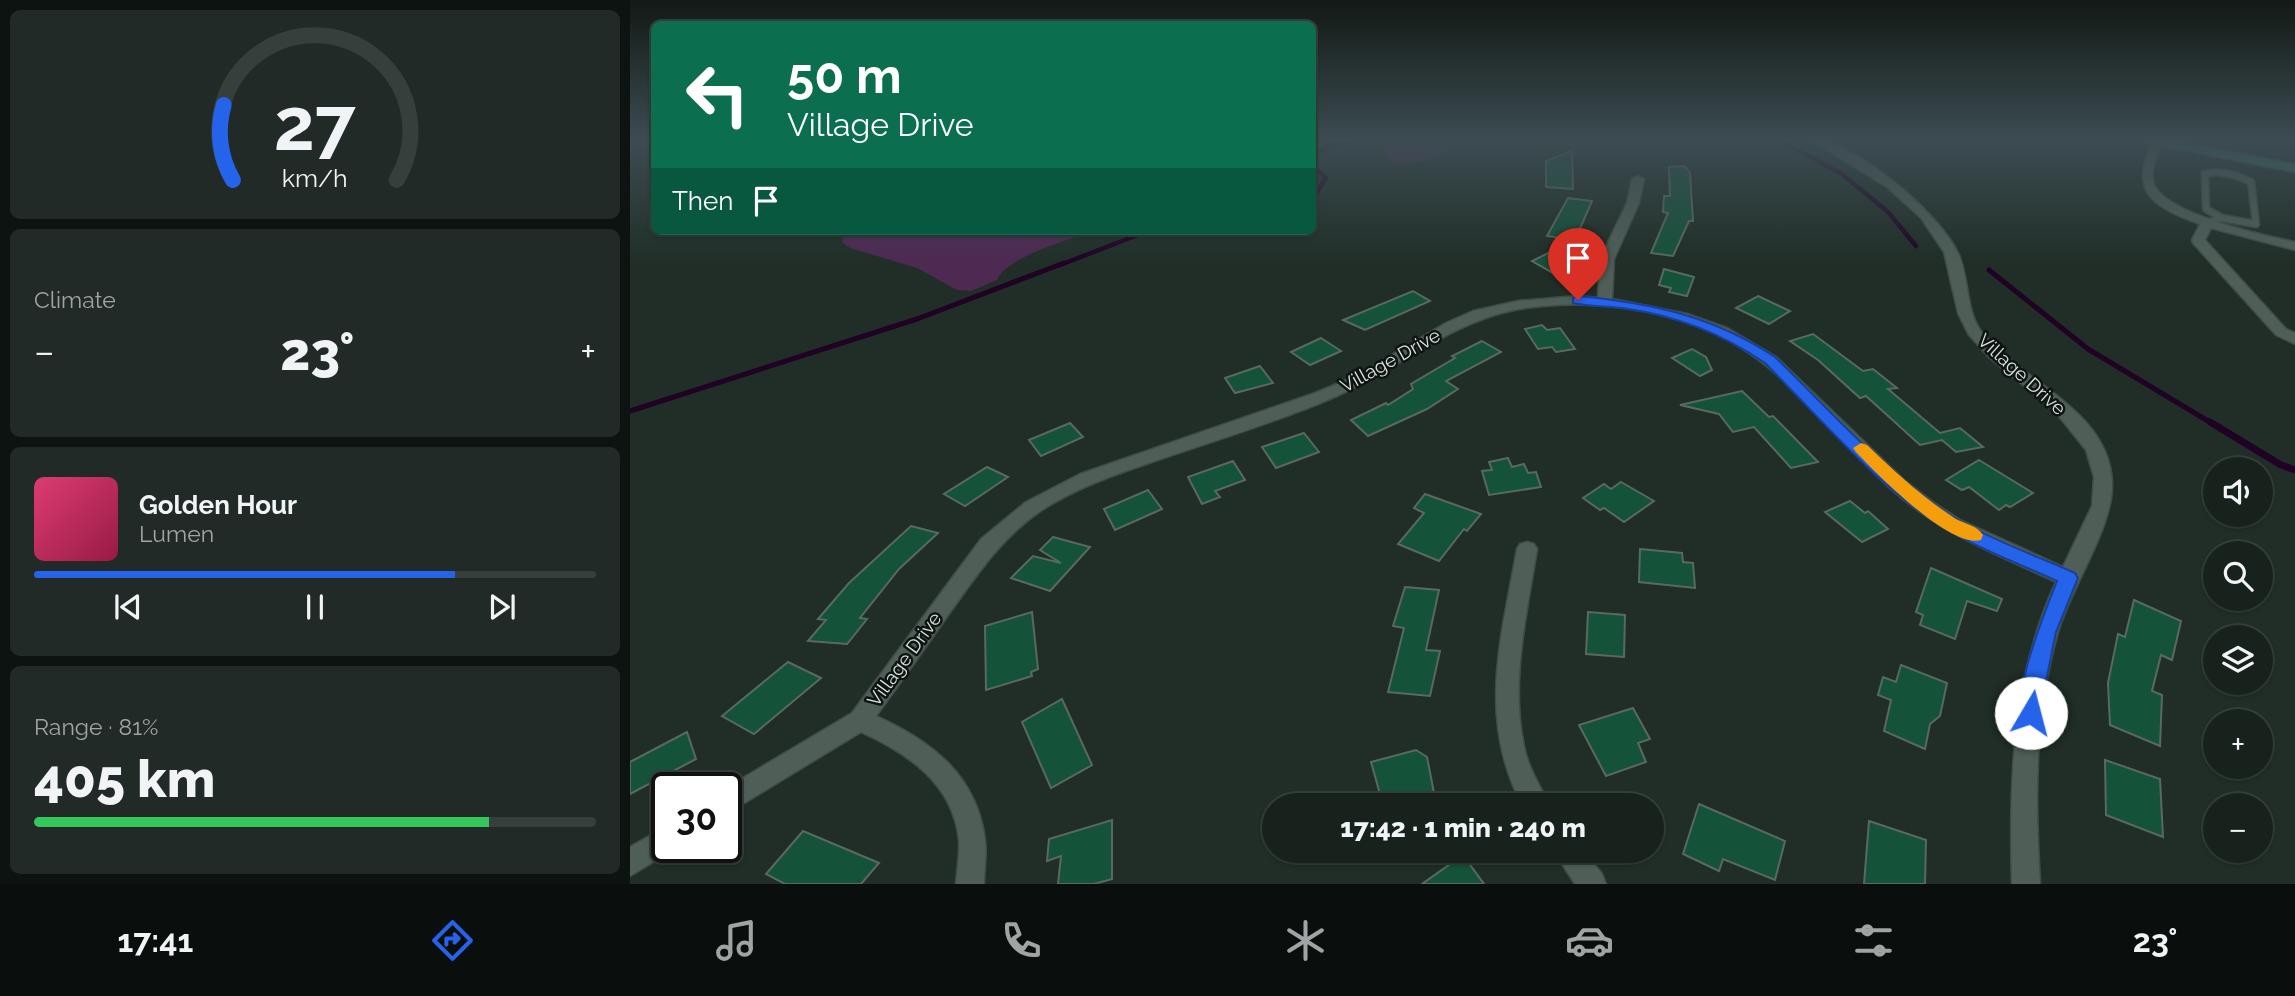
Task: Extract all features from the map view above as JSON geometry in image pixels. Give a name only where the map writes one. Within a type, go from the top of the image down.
[{"type":"street","points":[[1605,303],[1607,259],[1633,203],[1638,180]]},
{"type":"street","name":"Village Drive","points":[[1883,180],[1921,212],[1951,251],[1959,276],[1966,317],[1975,334],[1994,354],[2054,400],[2096,451],[2104,476],[2101,507],[2046,632],[2033,692],[2023,825],[2026,884]]},
{"type":"street","points":[[2147,180],[2155,196],[2207,223],[2295,246]]},
{"type":"street","points":[[2207,223],[2199,240],[2281,332],[2295,340]]},
{"type":"street","name":"Village Drive","points":[[742,793],[860,720],[988,544],[1033,507],[1086,478],[1321,397],[1362,379],[1406,351],[1478,314],[1545,302],[1629,305],[1682,317],[1722,331],[1770,360],[1898,485],[1927,508],[1953,526],[2068,578]]},
{"type":"street","points":[[1527,550],[1507,678],[1510,737],[1518,770],[1530,793]]},
{"type":"street","points":[[860,720],[893,734],[928,755],[950,778],[962,805],[972,841],[970,884]]},
{"type":"street","points":[[630,862],[651,849]]},
{"type":"street","points":[[1576,863],[1592,884]]},
{"type":"lane","points":[[2205,180],[2206,209],[2222,218],[2256,224],[2251,182],[2248,180]]},
{"type":"lane","points":[[2207,223],[2222,218]]},
{"type":"shaded area","points":[[844,235],[1083,235],[1025,256],[1003,272],[997,280],[971,291],[957,290],[917,268],[850,248],[842,242]]},
{"type":"building","points":[[1546,180],[1573,180],[1573,189],[1546,187]]},
{"type":"building","points":[[1669,180],[1690,180],[1693,221],[1689,221],[1673,256],[1651,253],[1668,213],[1663,212],[1664,196],[1670,196]]},
{"type":"building","points":[[1568,198],[1592,201],[1575,240],[1547,236]]},
{"type":"building","points":[[1575,240],[1563,268],[1553,273],[1532,261]]},
{"type":"building","points":[[1664,269],[1694,277],[1687,296],[1669,292],[1671,288],[1659,285]]},
{"type":"building","points":[[1413,291],[1430,301],[1365,330],[1343,320]]},
{"type":"building","points":[[1758,296],[1790,311],[1769,324],[1736,308]]},
{"type":"building","points":[[1542,325],[1547,330],[1560,328],[1575,349],[1556,352],[1552,347],[1538,349],[1525,329]]},
{"type":"building","points":[[1813,334],[1863,371],[1873,369],[1897,388],[1888,389],[1940,433],[1960,428],[1983,447],[1956,452],[1942,440],[1920,445],[1866,396],[1860,398],[1818,360],[1790,341]]},
{"type":"building","points":[[1321,338],[1341,351],[1310,365],[1291,352]]},
{"type":"building","points":[[1482,341],[1501,352],[1446,381],[1458,389],[1427,409],[1368,436],[1351,420],[1386,403],[1388,405],[1413,389],[1411,384],[1455,358],[1452,356]]},
{"type":"building","points":[[1692,349],[1706,357],[1712,370],[1700,376],[1672,358]]},
{"type":"building","points":[[1260,366],[1273,383],[1235,393],[1225,378]]},
{"type":"building","points":[[1742,391],[1769,417],[1773,416],[1818,462],[1791,468],[1754,427],[1733,432],[1719,414],[1680,405]]},
{"type":"building","points":[[1070,423],[1083,437],[1041,456],[1029,440]]},
{"type":"building","points":[[1304,433],[1319,452],[1276,468],[1262,447]]},
{"type":"building","points":[[1508,458],[1512,467],[1524,464],[1528,473],[1536,472],[1541,487],[1489,495],[1482,471],[1492,470],[1489,462]]},
{"type":"building","points":[[1979,460],[2033,493],[2010,507],[2006,505],[1999,510],[1969,487],[1962,490],[1946,480]]},
{"type":"building","points":[[1233,461],[1245,480],[1215,491],[1220,497],[1202,504],[1188,477]]},
{"type":"building","points":[[987,467],[1008,477],[965,506],[944,494]]},
{"type":"building","points":[[1621,482],[1654,501],[1624,522],[1583,498],[1604,484],[1611,489]]},
{"type":"building","points":[[1148,490],[1162,509],[1115,530],[1104,509]]},
{"type":"building","points":[[1425,494],[1481,514],[1467,531],[1464,529],[1439,561],[1398,544],[1424,513],[1414,508]]},
{"type":"building","points":[[1850,501],[1865,513],[1868,511],[1888,529],[1862,542],[1825,512]]},
{"type":"building","points":[[911,526],[938,533],[899,569],[860,618],[867,619],[847,644],[808,641],[826,620],[818,619],[849,583]]},
{"type":"building","points":[[1053,537],[1090,547],[1050,591],[1011,578],[1033,556],[1061,563],[1040,550]]},
{"type":"building","points":[[1640,549],[1682,553],[1683,562],[1693,563],[1695,588],[1639,582]]},
{"type":"building","points":[[1931,568],[2002,599],[1997,611],[1967,601],[1955,639],[1920,625],[1923,615],[1916,612]]},
{"type":"building","points":[[1405,587],[1439,590],[1426,650],[1440,651],[1430,696],[1388,692],[1404,628],[1393,626]]},
{"type":"building","points":[[2134,600],[2181,621],[2172,660],[2161,655],[2152,691],[2162,695],[2160,746],[2110,725],[2108,683],[2118,634],[2125,637]]},
{"type":"building","points":[[1032,612],[1038,669],[1031,672],[1032,676],[986,690],[985,626]]},
{"type":"building","points":[[1588,612],[1625,615],[1624,657],[1586,654]]},
{"type":"building","points":[[788,662],[821,678],[754,734],[722,716]]},
{"type":"building","points":[[1901,665],[1947,683],[1940,716],[1930,724],[1925,749],[1884,731],[1891,700],[1878,695],[1883,677],[1896,682]]},
{"type":"building","points":[[1062,699],[1092,765],[1051,788],[1022,722]]},
{"type":"building","points":[[1633,708],[1650,739],[1638,743],[1646,762],[1606,776],[1579,725]]},
{"type":"building","points":[[687,732],[696,759],[671,772],[651,772],[651,783],[630,794],[630,762]]},
{"type":"building","points":[[1416,750],[1427,757],[1434,793],[1380,793],[1371,762]]},
{"type":"building","points":[[2105,760],[2160,779],[2163,837],[2106,815]]},
{"type":"building","points":[[1699,804],[1785,841],[1775,880],[1723,859],[1719,871],[1683,854]]},
{"type":"building","points":[[1112,820],[1112,879],[1094,884],[1058,884],[1061,856],[1047,861],[1049,839]]},
{"type":"building","points":[[1869,821],[1926,840],[1925,884],[1864,884]]},
{"type":"building","points":[[803,831],[879,863],[861,884],[785,884],[766,874]]},
{"type":"building","points":[[1452,863],[1469,863],[1484,884],[1422,884]]},
{"type":"waterway","points":[[1316,194],[1325,180]]},
{"type":"waterway","points":[[1850,180],[1888,212],[1916,246]]},
{"type":"waterway","points":[[1060,265],[1138,235]]},
{"type":"waterway","points":[[630,411],[917,319],[1064,263]]},
{"type":"waterway","points":[[1989,270],[2088,349],[2213,424]]},
{"type":"waterway","points":[[2210,422],[2281,465],[2295,470]]},
{"type":"slow traffic","points":[[1861,448],[1898,485],[1927,508],[1953,526],[1974,535]]},
{"type":"route","points":[[1578,300],[1629,305],[1682,317],[1722,331],[1745,344],[1770,360],[1898,485],[1927,508],[1953,526],[2068,578],[2046,632],[2031,713]]}]
